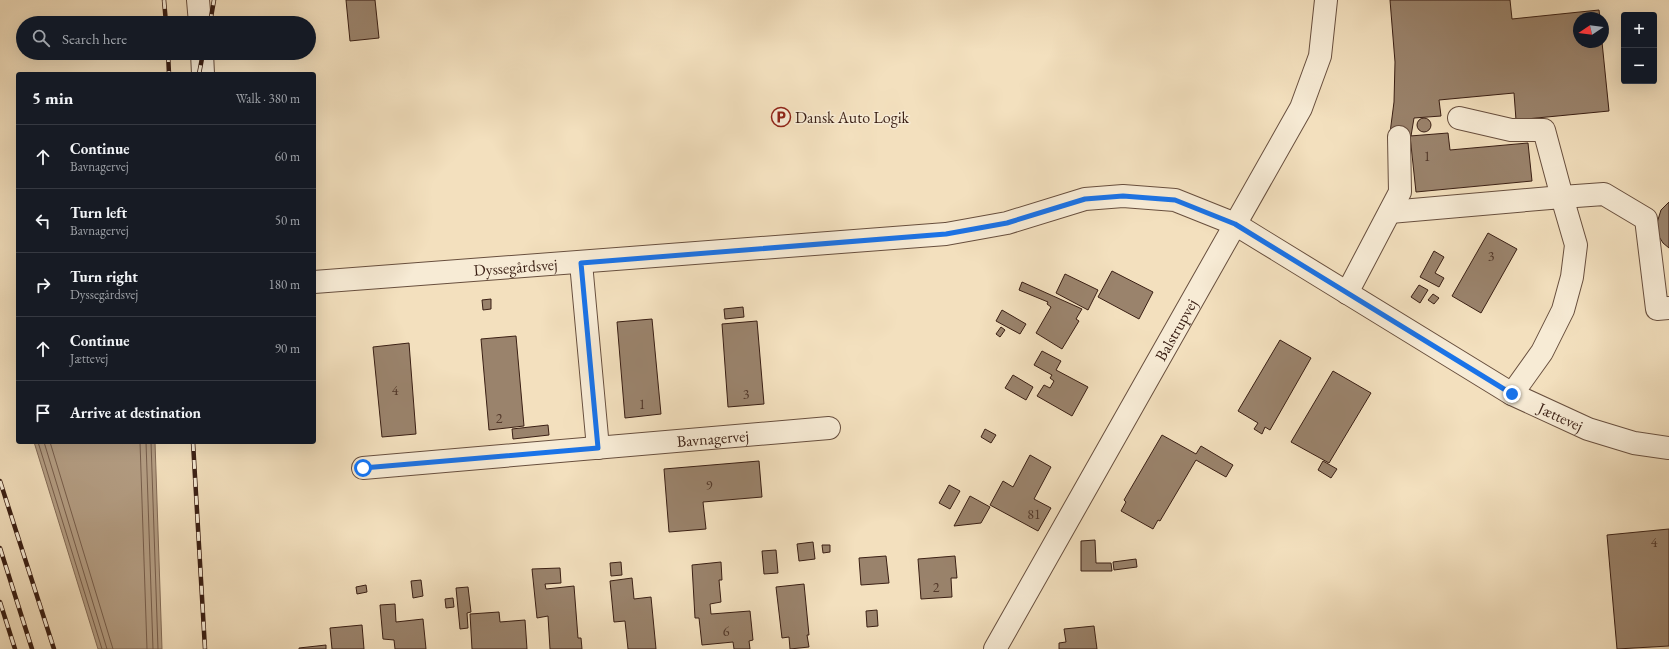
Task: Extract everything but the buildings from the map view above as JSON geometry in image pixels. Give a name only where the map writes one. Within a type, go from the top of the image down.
[{"type":"street","points":[[198,0],[199,16]]},
{"type":"street","name":"Balstrupvej","points":[[995,649],[1301,108],[1320,56],[1326,0]]},
{"type":"street","points":[[202,60],[203,72]]},
{"type":"street","points":[[1459,118],[1511,130],[1544,130],[1576,245],[1572,277],[1563,310],[1542,352],[1512,394]]},
{"type":"street","points":[[1347,293],[1400,192],[1400,137]]},
{"type":"street","points":[[1390,212],[1604,194],[1646,219],[1657,309],[1669,308]]},
{"type":"street","name":"Dyssegårdsvej","points":[[316,282],[581,263],[946,234],[1007,223],[1085,199],[1123,196],[1175,200],[1235,224]]},
{"type":"street","name":"Jættevej","points":[[1235,224],[1512,394],[1588,429],[1634,443],[1669,448]]},
{"type":"street","points":[[581,263],[598,448]]},
{"type":"street","name":"Bavnagervej","points":[[363,468],[828,428]]},
{"type":"water","points":[[35,444],[155,444],[162,649],[98,649]]},
{"type":"railway","points":[[164,0],[165,16]]},
{"type":"railway","points":[[211,16],[214,0]]},
{"type":"railway","points":[[168,60],[169,72]]},
{"type":"railway","points":[[199,72],[202,60]]},
{"type":"railway","points":[[193,444],[205,649]]},
{"type":"railway","points":[[0,481],[54,649]]},
{"type":"railway","points":[[0,548],[32,649]]},
{"type":"railway","points":[[0,602],[15,649]]},
{"type":"place","name":"Dansk Auto Logik","points":[[781,117]]},
{"type":"route","points":[[363,468],[598,448],[581,263],[946,234],[1007,223],[1085,199],[1123,196],[1175,200],[1235,224],[1512,394]]}]
